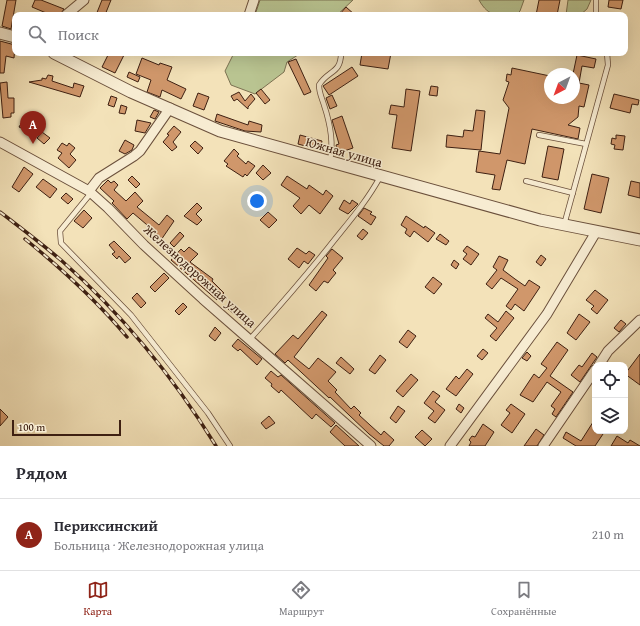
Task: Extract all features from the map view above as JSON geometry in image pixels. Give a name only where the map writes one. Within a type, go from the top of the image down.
[{"type":"street","points":[[70,12],[84,0]]},
{"type":"street","points":[[250,12],[254,0]]},
{"type":"street","points":[[0,33],[12,36]]},
{"type":"street","name":"Южная улица","points":[[60,56],[124,88],[220,131],[380,176],[564,225],[640,240]]},
{"type":"street","points":[[90,192],[99,178],[137,154],[148,141],[170,108]]},
{"type":"street","name":"Железнодорожная улица","points":[[0,142],[90,192],[144,245],[371,446]]},
{"type":"street","points":[[450,446],[547,314],[596,232]]},
{"type":"street","points":[[600,362],[608,351],[640,320]]},
{"type":"street","points":[[543,446],[592,374]]},
{"type":"lane","points":[[596,0],[596,12]]},
{"type":"lane","points":[[329,162],[332,152],[331,132],[319,92],[319,85],[336,71],[340,64],[341,56]]},
{"type":"lane","points":[[564,225],[608,66],[607,56]]},
{"type":"lane","points":[[539,135],[586,144]]},
{"type":"lane","points":[[250,339],[288,298],[371,193],[380,176]]},
{"type":"lane","points":[[526,181],[573,193]]},
{"type":"lane","points":[[90,192],[60,231],[61,243],[131,315],[208,413],[230,446]]},
{"type":"green space","points":[[260,0],[353,0],[340,12],[256,12]]},
{"type":"green space","points":[[479,0],[524,0],[519,12],[489,12]]},
{"type":"green space","points":[[568,0],[591,0],[587,9],[584,12],[566,12]]},
{"type":"green space","points":[[232,56],[296,56],[287,62],[284,72],[255,94],[231,85],[225,71]]},
{"type":"building","points":[[7,0],[16,0],[14,12],[12,12],[11,29],[2,26]]},
{"type":"building","points":[[35,0],[41,0],[64,9],[62,12],[44,12],[32,7]]},
{"type":"building","points":[[102,0],[111,0],[106,12],[97,12]]},
{"type":"building","points":[[539,0],[560,0],[558,12],[537,12]]},
{"type":"building","points":[[609,0],[623,0],[621,9],[608,7]]},
{"type":"building","points":[[346,7],[352,12],[342,12]]},
{"type":"building","points":[[0,41],[12,44],[12,56],[14,56],[14,58],[6,56],[4,73],[0,73]]},
{"type":"building","points":[[108,56],[124,56],[115,73],[102,67]]},
{"type":"building","points":[[362,56],[390,56],[388,69],[360,65]]},
{"type":"building","points":[[577,56],[596,59],[594,68],[582,66],[580,77],[580,68],[574,68]]},
{"type":"building","points":[[142,58],[159,65],[160,63],[172,67],[167,80],[186,89],[181,99],[162,90],[160,97],[147,92],[151,80],[136,74]]},
{"type":"building","points":[[296,59],[311,92],[304,95],[288,62]]},
{"type":"building","points":[[352,67],[358,76],[329,95],[323,86]]},
{"type":"building","points":[[512,68],[544,75],[544,104],[580,104],[580,83],[589,85],[584,107],[579,106],[578,117],[568,125],[580,128],[578,139],[532,129],[525,164],[507,160],[500,190],[492,189],[495,175],[476,172],[479,151],[500,154],[509,108],[503,100],[509,82],[506,81],[507,74],[511,75]]},
{"type":"building","points":[[129,72],[140,77],[138,82],[127,77]]},
{"type":"building","points":[[48,75],[53,76],[52,81],[73,88],[74,83],[84,86],[80,97],[29,82],[42,80],[42,78],[46,79]]},
{"type":"building","points":[[7,82],[8,98],[14,98],[14,113],[11,113],[11,117],[3,118],[0,83]]},
{"type":"building","points":[[431,86],[438,87],[437,96],[429,95]]},
{"type":"building","points":[[261,89],[270,100],[265,104],[256,93]]},
{"type":"building","points":[[406,89],[420,91],[411,151],[392,148],[397,115],[389,114],[391,105],[404,107]]},
{"type":"building","points":[[239,92],[245,101],[251,94],[255,99],[248,109],[237,99],[234,101],[231,96]]},
{"type":"building","points":[[198,93],[209,97],[204,110],[193,106]]},
{"type":"building","points":[[614,94],[639,100],[638,105],[632,104],[630,113],[610,108]]},
{"type":"building","points":[[332,95],[337,106],[330,109],[326,98]]},
{"type":"building","points":[[111,96],[117,98],[114,107],[108,105]]},
{"type":"building","points":[[121,105],[127,107],[125,114],[119,113]]},
{"type":"building","points":[[154,110],[159,112],[155,119],[150,117]]},
{"type":"building","points":[[476,110],[485,111],[481,150],[446,147],[447,135],[463,137],[464,130],[473,131]]},
{"type":"building","points":[[217,114],[248,125],[249,121],[262,125],[261,132],[245,131],[215,121]]},
{"type":"building","points":[[342,116],[353,148],[338,153],[336,145],[339,144],[332,120]]},
{"type":"building","points":[[25,117],[33,121],[28,131],[19,127]]},
{"type":"building","points":[[137,120],[151,123],[145,133],[135,131]]},
{"type":"building","points":[[174,126],[181,132],[173,142],[177,147],[172,151],[163,142],[169,135],[167,134]]},
{"type":"building","points":[[42,132],[50,138],[44,144],[37,138]]},
{"type":"building","points":[[300,135],[322,141],[320,150],[298,144]]},
{"type":"building","points":[[616,135],[625,136],[623,150],[614,149],[615,145],[611,144],[612,138],[616,139]]},
{"type":"building","points":[[125,140],[134,145],[132,150],[125,154],[119,151]]},
{"type":"building","points":[[195,141],[203,148],[198,154],[190,146]]},
{"type":"building","points":[[62,143],[67,146],[69,143],[75,148],[70,154],[76,160],[69,168],[58,158],[62,153],[57,150]]},
{"type":"building","points":[[548,146],[564,149],[558,180],[542,177]]},
{"type":"building","points":[[234,149],[239,154],[237,156],[246,164],[248,161],[255,166],[247,176],[245,174],[243,177],[226,166],[228,164],[224,161]]},
{"type":"building","points":[[263,165],[271,173],[263,180],[256,173]]},
{"type":"building","points":[[24,167],[33,174],[19,192],[12,187]]},
{"type":"building","points":[[592,174],[609,178],[601,213],[584,209]]},
{"type":"building","points":[[132,176],[140,184],[136,188],[128,180]]},
{"type":"building","points":[[287,176],[307,189],[309,185],[323,195],[326,190],[333,196],[320,214],[309,205],[301,214],[293,206],[300,198],[281,185]]},
{"type":"building","points":[[43,179],[57,189],[50,198],[36,187]]},
{"type":"building","points":[[108,180],[111,183],[114,181],[118,185],[114,190],[126,201],[135,192],[143,201],[137,207],[159,225],[167,215],[174,221],[161,240],[152,232],[153,230],[133,213],[127,219],[112,203],[114,201],[100,188]]},
{"type":"building","points":[[631,181],[640,183],[640,198],[628,195]]},
{"type":"building","points":[[66,193],[73,199],[68,204],[61,198]]},
{"type":"building","points":[[255,193],[261,200],[256,205],[249,199]]},
{"type":"building","points":[[344,200],[350,204],[352,200],[358,204],[348,214],[339,209]]},
{"type":"building","points":[[197,203],[202,208],[196,214],[202,220],[197,225],[184,216]]},
{"type":"building","points":[[364,208],[372,212],[370,214],[376,217],[371,225],[358,216]]},
{"type":"building","points":[[84,210],[92,218],[83,228],[74,221]]},
{"type":"building","points":[[268,212],[277,220],[269,228],[260,220]]},
{"type":"building","points":[[406,216],[424,228],[425,226],[435,233],[428,242],[414,231],[410,237],[405,233],[407,229],[401,225]]},
{"type":"building","points":[[363,229],[368,233],[362,240],[357,236]]},
{"type":"building","points":[[180,232],[184,236],[174,247],[170,243]]},
{"type":"building","points":[[440,234],[449,241],[446,245],[436,239]]},
{"type":"building","points":[[114,241],[131,258],[125,263],[119,256],[117,259],[112,254],[115,252],[109,245]]},
{"type":"building","points":[[467,246],[479,254],[471,265],[463,259],[467,254],[463,251]]},
{"type":"building","points":[[189,247],[198,254],[190,262],[213,279],[212,281],[224,293],[217,300],[171,260],[181,249],[184,252]]},
{"type":"building","points":[[297,248],[306,254],[309,251],[315,255],[308,264],[304,261],[299,268],[288,259]]},
{"type":"building","points":[[332,249],[343,258],[333,270],[336,273],[328,283],[324,281],[316,291],[309,285],[328,258],[326,256]]},
{"type":"building","points":[[541,255],[546,259],[541,266],[536,262]]},
{"type":"building","points":[[499,256],[508,260],[503,270],[525,286],[529,280],[540,287],[524,311],[515,304],[511,310],[506,306],[518,289],[501,278],[492,289],[486,284],[497,270],[493,267]]},
{"type":"building","points":[[454,260],[459,264],[456,269],[451,265]]},
{"type":"building","points":[[164,273],[169,278],[155,292],[150,287]]},
{"type":"building","points":[[433,277],[442,284],[434,294],[425,287]]},
{"type":"building","points":[[595,290],[608,300],[597,314],[591,309],[594,306],[586,300]]},
{"type":"building","points":[[137,293],[146,303],[141,308],[132,298]]},
{"type":"building","points":[[183,303],[187,307],[179,315],[175,311]]},
{"type":"building","points":[[231,304],[255,324],[251,328],[228,309]]},
{"type":"building","points":[[322,311],[327,315],[294,357],[309,369],[318,358],[336,372],[328,381],[337,390],[335,392],[351,409],[354,406],[361,413],[359,415],[381,435],[384,431],[394,440],[389,446],[384,446],[369,434],[288,360],[285,363],[275,354],[293,335],[298,339]]},
{"type":"building","points":[[506,311],[514,318],[496,341],[490,336],[497,328],[485,318],[488,314],[498,322]]},
{"type":"building","points":[[579,314],[590,322],[576,340],[567,333]]},
{"type":"building","points":[[621,320],[626,324],[619,332],[614,328]]},
{"type":"building","points":[[215,327],[221,333],[215,341],[209,336]]},
{"type":"building","points":[[408,330],[416,336],[407,348],[399,342]]},
{"type":"building","points":[[238,339],[262,359],[257,365],[240,349],[238,351],[232,346]]},
{"type":"building","points":[[557,342],[568,350],[550,376],[573,392],[556,417],[552,414],[555,409],[551,406],[561,392],[547,382],[533,402],[520,395],[534,374],[539,378],[547,368],[541,364]]},
{"type":"building","points":[[483,349],[488,353],[482,360],[477,356]]},
{"type":"building","points":[[527,352],[531,356],[527,361],[522,358]]},
{"type":"building","points":[[592,353],[597,357],[592,362],[592,364],[580,382],[571,375],[579,365],[582,367]]},
{"type":"building","points":[[640,354],[640,385],[628,376],[628,370]]},
{"type":"building","points":[[380,355],[386,360],[375,374],[369,370]]},
{"type":"building","points":[[341,357],[354,369],[350,374],[336,363]]},
{"type":"building","points":[[467,369],[473,374],[456,396],[446,389],[456,376],[459,379]]},
{"type":"building","points":[[271,371],[278,377],[281,375],[335,423],[331,427],[316,414],[312,419],[281,390],[279,393],[265,378]]},
{"type":"building","points":[[411,374],[418,380],[403,397],[396,391]]},
{"type":"building","points":[[433,391],[440,396],[435,402],[445,410],[435,423],[428,418],[434,411],[424,403]]},
{"type":"building","points":[[459,404],[464,408],[461,413],[456,409]]},
{"type":"building","points":[[511,404],[525,414],[512,433],[501,425],[510,413],[506,410]]},
{"type":"building","points":[[398,406],[405,411],[396,423],[390,418]]},
{"type":"building","points":[[0,409],[8,417],[0,426]]},
{"type":"building","points":[[269,416],[275,423],[266,429],[261,423]]},
{"type":"building","points":[[483,424],[494,432],[485,446],[469,446],[471,442],[469,440],[472,436],[475,437]]},
{"type":"building","points":[[592,424],[592,434],[603,434],[595,446],[576,446],[563,438],[566,432],[581,441]]},
{"type":"building","points":[[336,425],[359,446],[345,446],[330,432]]},
{"type":"building","points":[[536,429],[544,435],[537,446],[524,446]]},
{"type":"building","points":[[422,430],[432,439],[425,446],[415,437]]},
{"type":"building","points":[[617,436],[628,443],[630,440],[640,446],[611,446]]},
{"type":"railway","points":[[0,212],[62,261],[84,281],[126,325],[183,396],[216,446]]},
{"type":"railway","points":[[25,239],[79,286],[127,337]]},
{"type":"place","name":"Периксинский","points":[[33,144]]}]
